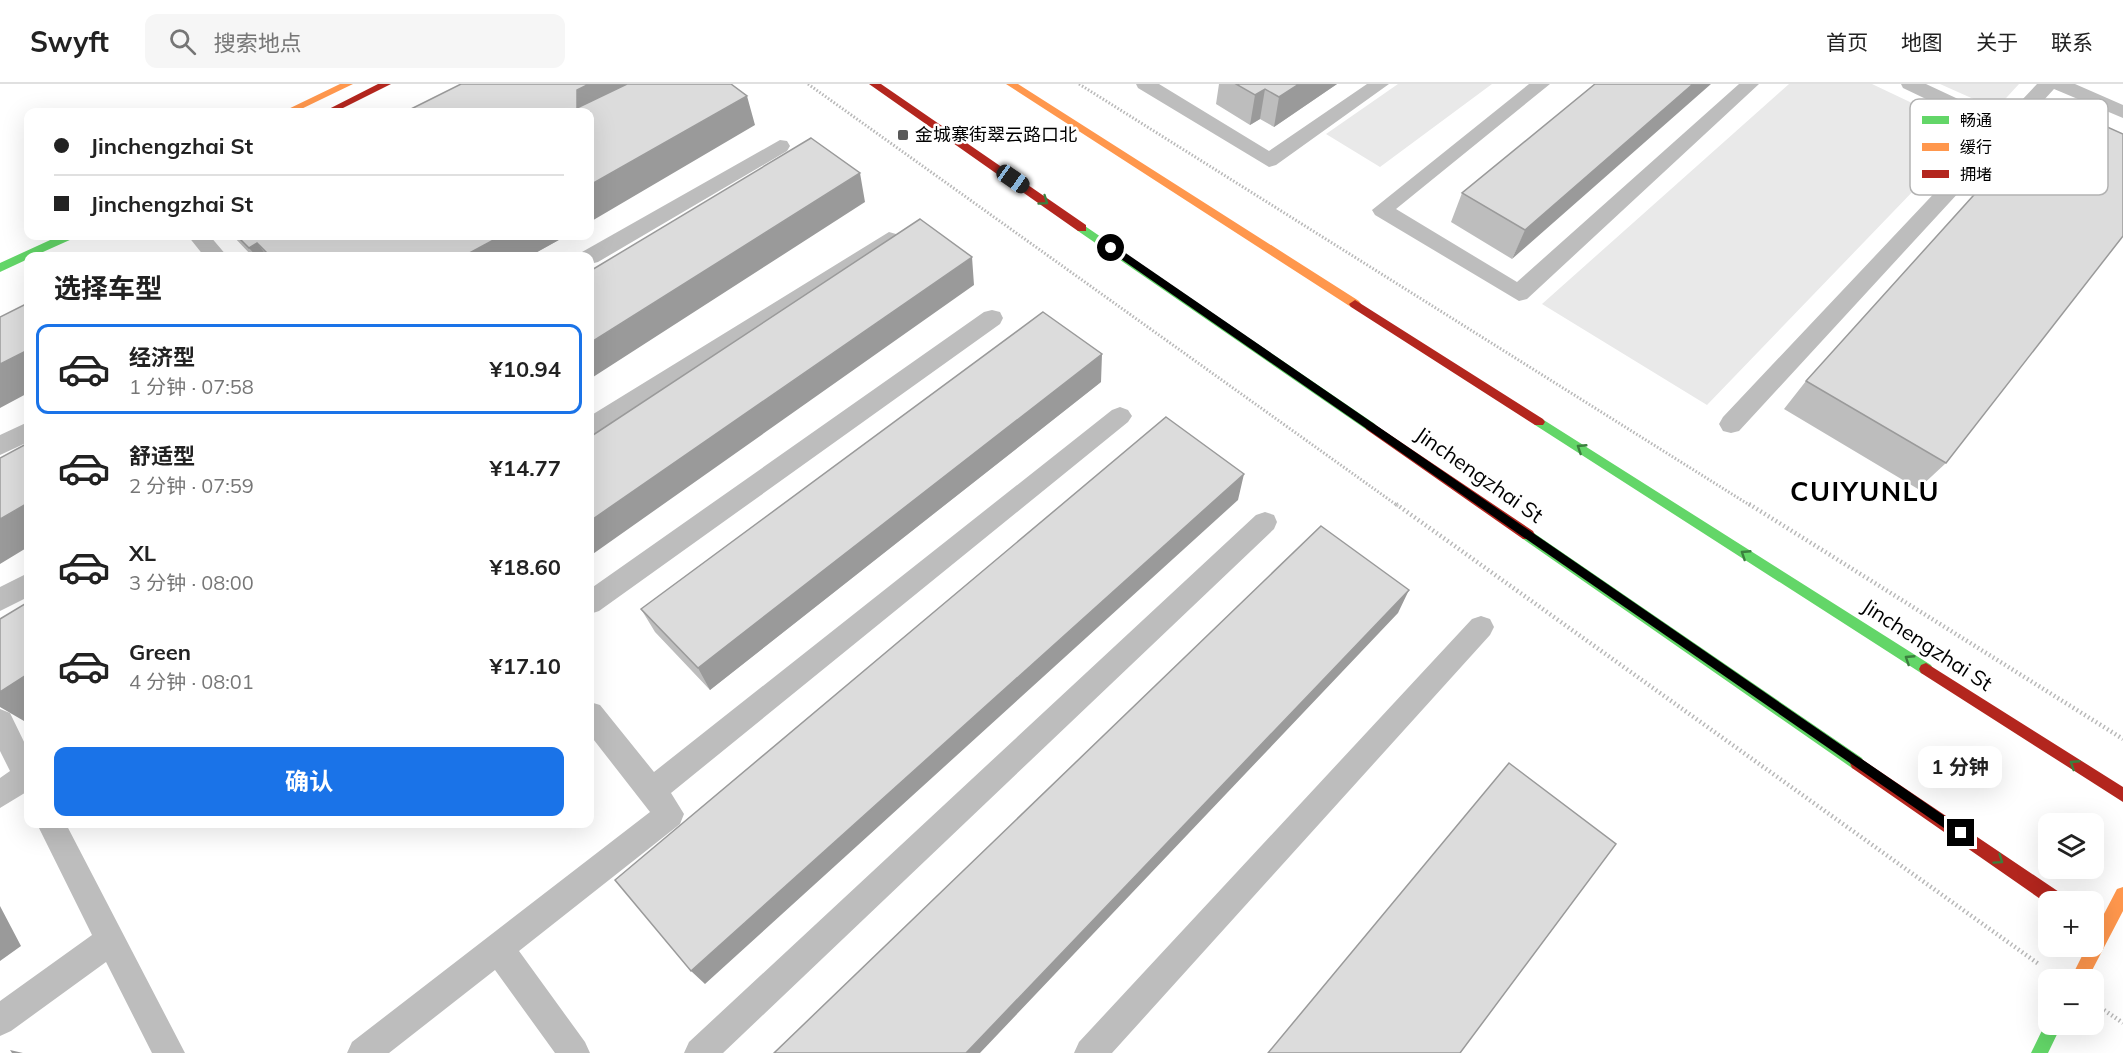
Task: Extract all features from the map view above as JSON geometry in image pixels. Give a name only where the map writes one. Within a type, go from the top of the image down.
[{"type":"main road","points":[[296,108],[348,84]]},
{"type":"main road","points":[[335,108],[386,84]]},
{"type":"main road","name":"Jinchengzhai St","points":[[874,84],[2043,891]]},
{"type":"main road","name":"Jinchengzhai St","points":[[1011,84],[2123,795]]},
{"type":"main road","points":[[34,252],[60,240]]},
{"type":"main road","points":[[0,268],[24,257]]},
{"type":"main road","points":[[2104,920],[2123,895]]},
{"type":"main road","points":[[2104,932],[2116,941]]},
{"type":"main road","points":[[2039,1053],[2048,1035]]},
{"type":"lane","points":[[1145,84],[1269,160],[1380,84]]},
{"type":"lane","points":[[1541,84],[1382,210],[1519,293],[1750,84]]},
{"type":"lane","points":[[1910,84],[1942,99]]},
{"type":"lane","points":[[2034,99],[2048,84]]},
{"type":"lane","points":[[2059,84],[2093,99]]},
{"type":"lane","points":[[2108,105],[2123,112]]},
{"type":"lane","points":[[594,255],[780,146]]},
{"type":"lane","points":[[1731,424],[1944,195]]},
{"type":"lane","points":[[594,424],[889,239]]},
{"type":"lane","points":[[202,240],[212,252]]},
{"type":"lane","points":[[594,600],[992,318]]},
{"type":"lane","points":[[652,791],[1120,416]]},
{"type":"lane","points":[[0,447],[24,433]]},
{"type":"lane","points":[[700,1053],[1265,522]]},
{"type":"lane","points":[[0,600],[24,586]]},
{"type":"lane","points":[[1090,1053],[1481,627]]},
{"type":"lane","points":[[363,1053],[670,814],[594,719]]},
{"type":"lane","points":[[0,722],[24,769]]},
{"type":"lane","points":[[0,794],[24,779]]},
{"type":"lane","points":[[53,828],[169,1053]]},
{"type":"lane","points":[[0,1020],[111,940]]},
{"type":"lane","points":[[498,948],[573,1053]]},
{"type":"path","points":[[808,84],[2042,966]]},
{"type":"path","points":[[1079,84],[2123,739]]},
{"type":"path","points":[[2104,1010],[2123,1023]]},
{"type":"shaded area","points":[[1398,84],[1492,84],[1380,167],[1326,134]]},
{"type":"shaded area","points":[[1789,84],[1872,84],[1910,102],[1910,194],[1707,405],[1542,304]]},
{"type":"shaded area","points":[[1940,84],[2019,84],[2005,99],[1974,99]]},
{"type":"building","points":[[461,84],[589,84],[577,90],[577,108],[413,108]]},
{"type":"building","points":[[627,84],[731,84],[747,96],[594,183],[594,108],[577,108]]},
{"type":"building","points":[[1236,84],[1299,84],[1279,97],[1265,89],[1255,95]]},
{"type":"building","points":[[1595,84],[1693,84],[1525,230],[1462,193]]},
{"type":"building","points":[[2108,127],[2123,134],[2123,236],[1946,463],[1806,381],[1974,195],[2108,195]]},
{"type":"building","points":[[811,138],[860,173],[594,340],[594,269]]},
{"type":"building","points":[[920,219],[972,257],[594,518],[594,434]]},
{"type":"building","points":[[241,240],[494,240],[471,252],[266,252],[257,243],[249,248]]},
{"type":"building","points":[[24,305],[24,352],[0,364],[0,317]]},
{"type":"building","points":[[1043,312],[1102,354],[698,668],[641,609]]},
{"type":"building","points":[[1166,417],[1244,474],[691,971],[615,880]]},
{"type":"building","points":[[24,445],[24,505],[0,519],[0,458]]},
{"type":"building","points":[[1321,526],[1409,590],[966,1053],[774,1053]]},
{"type":"building","points":[[24,604],[24,677],[0,692],[0,619]]},
{"type":"building","points":[[1509,763],[1616,844],[1460,1053],[1268,1053]]},
{"type":"traffic: fast","points":[[1082,228],[1371,427]]},
{"type":"traffic: fast","points":[[34,252],[60,240]]},
{"type":"traffic: fast","points":[[0,268],[24,257]]},
{"type":"traffic: fast","points":[[1539,422],[1926,669]]},
{"type":"traffic: fast","points":[[1528,535],[1857,763]]},
{"type":"traffic: fast","points":[[2039,1053],[2048,1035]]},
{"type":"traffic: slow","points":[[296,108],[348,84]]},
{"type":"traffic: slow","points":[[1011,84],[1355,304]]},
{"type":"traffic: slow","points":[[2084,969],[2123,895]]},
{"type":"traffic: jam","points":[[336,108],[386,84]]},
{"type":"traffic: jam","points":[[874,84],[1082,228]]},
{"type":"traffic: jam","points":[[1355,304],[1539,422]]},
{"type":"traffic: jam","points":[[1371,427],[1528,535]]},
{"type":"traffic: jam","points":[[1926,669],[2123,795]]},
{"type":"traffic: jam","points":[[1857,763],[2043,891]]},
{"type":"place","name":"金城寨街翠云路口北","points":[[903,135]]},
{"type":"district","name":"CUIYUNLU","points":[[1865,492]]},
{"type":"route","points":[[1111,248],[1961,833]]}]
